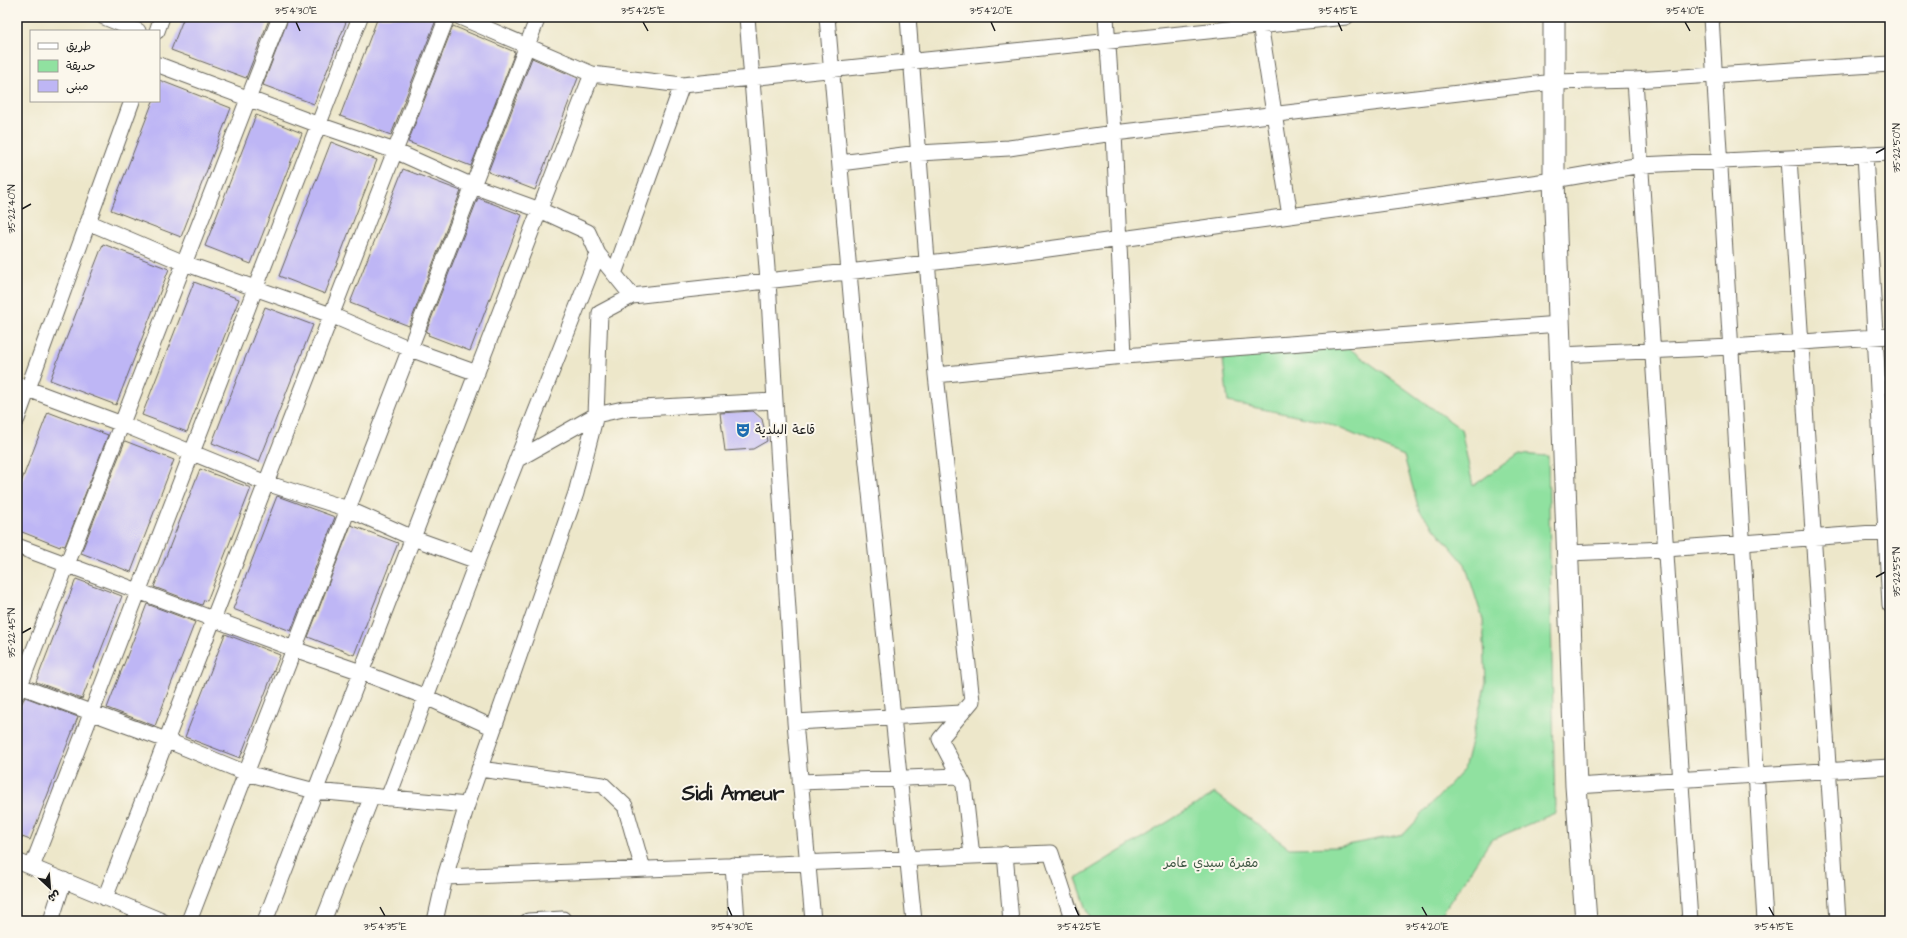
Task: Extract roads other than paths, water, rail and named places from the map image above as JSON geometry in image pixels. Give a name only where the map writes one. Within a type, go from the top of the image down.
[{"type":"main road","points":[[1554,17],[1554,180],[1560,355],[1576,786],[1586,921]]},
{"type":"street","points":[[104,17],[136,30]]},
{"type":"street","points":[[157,30],[162,17]]},
{"type":"street","points":[[280,17],[18,690],[166,740],[246,773],[315,791],[467,805]]},
{"type":"street","points":[[32,867],[360,17]]},
{"type":"street","points":[[105,898],[448,17]]},
{"type":"street","points":[[460,17],[592,74],[682,85],[1108,41],[1260,21],[1346,17]]},
{"type":"street","points":[[189,921],[538,17]]},
{"type":"street","points":[[747,17],[768,281],[795,722],[813,921]]},
{"type":"street","points":[[827,17],[849,272],[914,921]]},
{"type":"street","points":[[908,17],[936,375],[972,701],[940,740],[964,785],[972,856]]},
{"type":"street","points":[[1106,17],[1114,133],[1124,356]]},
{"type":"street","points":[[1711,17],[1765,921]]},
{"type":"street","points":[[1260,21],[1290,216]]},
{"type":"street","points":[[840,163],[919,153],[1009,148],[1114,133],[1554,82],[1635,80],[1890,64]]},
{"type":"street","points":[[160,65],[319,125],[395,151],[473,186],[540,210],[588,232],[598,254],[632,296]]},
{"type":"street","points":[[265,921],[592,74]]},
{"type":"street","points":[[1635,80],[1690,921]]},
{"type":"street","points":[[614,274],[682,85]]},
{"type":"street","points":[[17,419],[22,387],[88,222],[132,102]]},
{"type":"street","points":[[435,921],[445,877],[467,805],[576,493],[596,415],[600,313],[632,296],[927,263],[1119,239],[1554,180],[1641,165],[1890,152]]},
{"type":"street","points":[[1865,154],[1890,605]]},
{"type":"street","points":[[1789,158],[1838,921]]},
{"type":"street","points":[[88,222],[184,263],[331,315],[410,349],[477,373]]},
{"type":"street","points":[[388,798],[477,561],[598,254]]},
{"type":"street","points":[[936,375],[1124,356],[1560,324]]},
{"type":"street","points":[[1560,355],[1731,347],[1890,336]]},
{"type":"street","points":[[22,387],[122,424],[192,454],[266,483],[348,509],[413,538],[477,561]]},
{"type":"street","points":[[518,459],[596,415],[623,409],[775,401]]},
{"type":"street","points":[[1568,553],[1666,549],[1886,532]]},
{"type":"street","points":[[17,546],[294,649],[361,672],[426,697],[494,728]]},
{"type":"street","points":[[795,722],[962,713]]},
{"type":"street","points":[[1576,786],[1890,767]]},
{"type":"street","points":[[479,769],[603,784],[626,806],[643,869]]},
{"type":"street","points":[[800,782],[959,776]]},
{"type":"street","points":[[323,921],[372,796]]},
{"type":"street","points":[[445,877],[1050,853],[1073,921]]},
{"type":"street","points":[[1005,854],[1011,921]]},
{"type":"street","points":[[17,861],[162,921]]},
{"type":"street","points":[[733,865],[737,921]]},
{"type":"street","points":[[51,921],[64,880]]},
{"type":"street","points":[[528,921],[563,919]]},
{"type":"place","name":"قاعة البلدية","points":[[743,430]]},
{"type":"district","name":"Sidi Ameur","points":[[733,793]]},
{"type":"park label","name":"مقبرة سيدي عامر","points":[[1211,863]]}]
